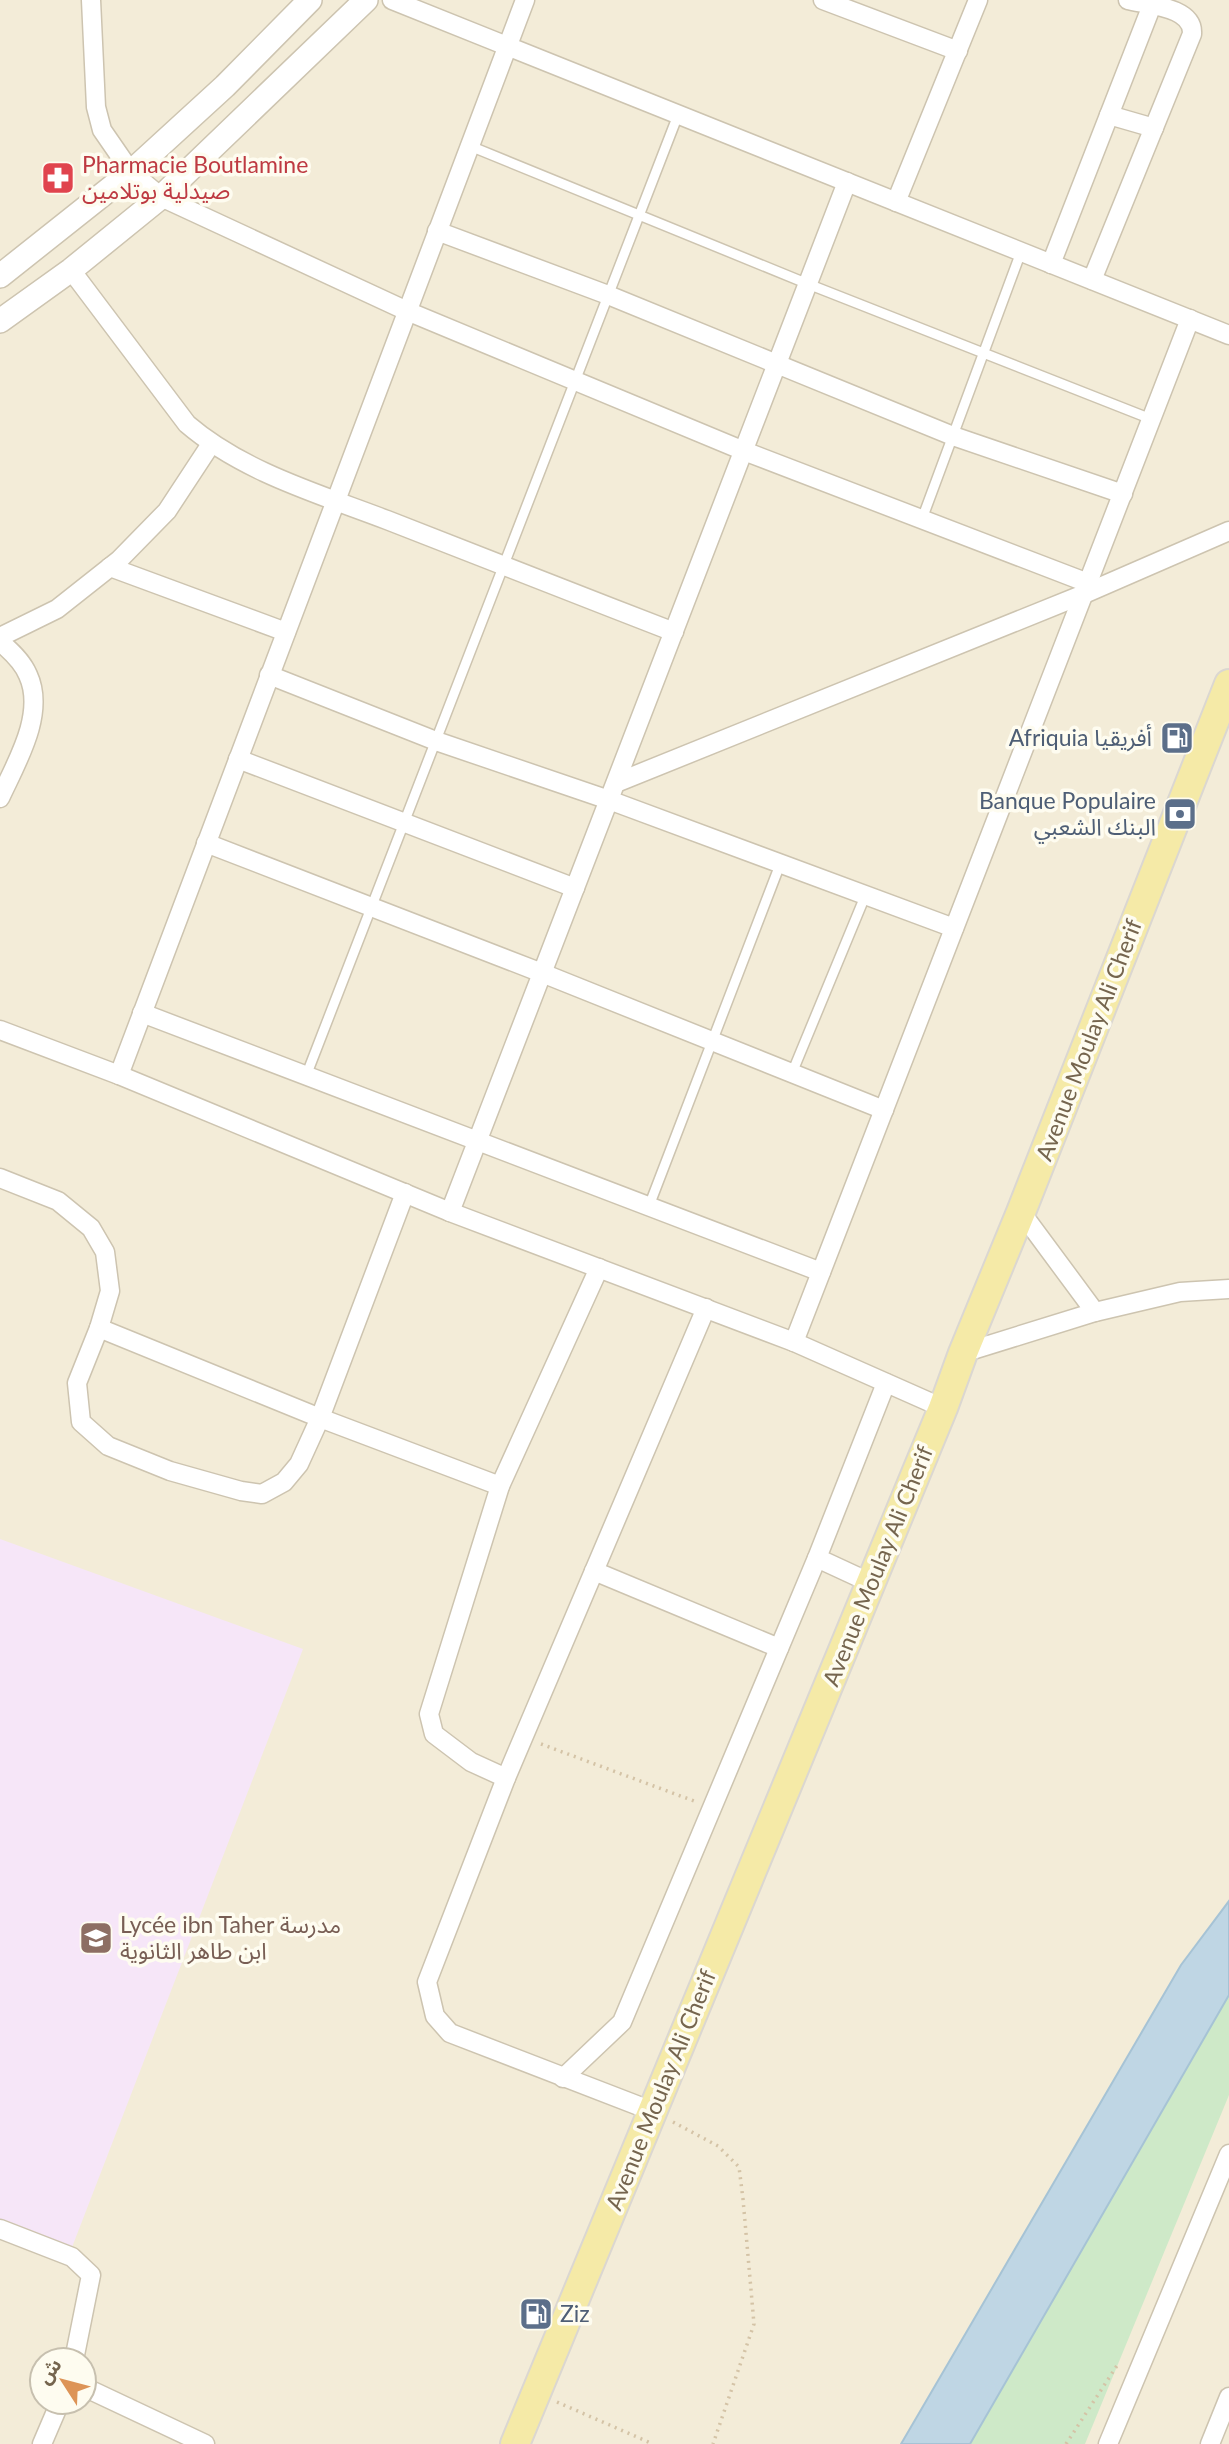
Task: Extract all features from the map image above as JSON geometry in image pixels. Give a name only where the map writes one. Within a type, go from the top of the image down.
[{"type":"main road","name":"Avenue Moulay Ali Cherif","points":[[515,2444],[943,1408],[1229,684]]},
{"type":"street","points":[[91,0],[96,107],[102,130],[131,172],[161,197],[407,311],[744,451],[922,519],[1086,588]]},
{"type":"street","points":[[0,276],[131,172],[225,86],[310,0]]},
{"type":"street","points":[[0,321],[71,270],[161,197],[366,0]]},
{"type":"street","points":[[392,0],[1229,335]]},
{"type":"street","points":[[118,1075],[525,0]]},
{"type":"street","points":[[823,0],[958,51]]},
{"type":"street","points":[[896,202],[978,0]]},
{"type":"street","points":[[1092,280],[1193,27],[1181,14],[1128,0]]},
{"type":"street","points":[[1051,264],[1152,5]]},
{"type":"street","points":[[1109,114],[1154,128]]},
{"type":"street","points":[[450,1212],[848,183]]},
{"type":"street","points":[[437,231],[608,295],[953,436],[1123,494]]},
{"type":"street","points":[[71,270],[187,424],[211,444],[245,463],[336,500],[674,632]]},
{"type":"street","points":[[794,1342],[1190,319]]},
{"type":"street","points":[[0,798],[24,744],[33,712],[33,686],[27,672],[0,639],[57,609],[110,568],[167,510],[211,444]]},
{"type":"street","points":[[615,783],[1229,531]]},
{"type":"street","points":[[110,568],[286,632]]},
{"type":"street","points":[[270,675],[436,741],[781,862],[954,928]]},
{"type":"street","points":[[238,759],[575,888]]},
{"type":"street","points":[[206,843],[542,972],[884,1110]]},
{"type":"street","points":[[142,1013],[821,1272]]},
{"type":"street","points":[[0,1030],[118,1075],[450,1212],[794,1342],[943,1408]]},
{"type":"street","points":[[0,1178],[58,1201],[90,1228],[105,1252],[110,1291],[99,1328],[77,1383],[80,1422],[108,1446],[170,1471],[241,1492],[262,1494],[285,1482],[299,1464],[320,1418],[405,1193]]},
{"type":"street","points":[[1021,1212],[1095,1312]]},
{"type":"street","points":[[506,1778],[471,1762],[434,1734],[429,1714],[500,1486],[598,1268]]},
{"type":"street","points":[[963,1353],[1095,1312],[1180,1292],[1229,1289]]},
{"type":"street","points":[[652,2111],[450,2033],[435,2016],[427,1982],[506,1778],[706,1308]]},
{"type":"street","points":[[99,1328],[320,1418],[500,1486]]},
{"type":"street","points":[[563,2078],[622,2022],[817,1558],[886,1383]]},
{"type":"street","points":[[817,1558],[871,1583]]},
{"type":"street","points":[[594,1571],[779,1648]]},
{"type":"street","points":[[1108,2444],[1229,2154]]},
{"type":"street","points":[[0,2229],[72,2257],[91,2275],[77,2346]]},
{"type":"street","points":[[98,2394],[205,2444]]},
{"type":"street","points":[[1210,2444],[1228,2402]]},
{"type":"street","points":[[42,2444],[54,2416]]},
{"type":"lane","points":[[306,1076],[678,115]]},
{"type":"lane","points":[[470,146],[808,284],[1152,419]]},
{"type":"lane","points":[[922,519],[1021,251]]},
{"type":"lane","points":[[649,1206],[781,862]]},
{"type":"lane","points":[[792,1073],[866,894]]},
{"type":"path","points":[[523,1737],[712,1808]]},
{"type":"path","points":[[652,2111],[718,2146],[739,2167],[754,2324],[713,2444]]},
{"type":"path","points":[[1066,2444],[1122,2359],[1141,2365]]},
{"type":"path","points":[[536,2393],[653,2444]]},
{"type":"shaded area","points":[[0,0],[1229,0],[1229,2444],[0,2444]]},
{"type":"shaded area","name":"Lycée ibn Taher مدرسة ابن طاهر الثانوية","points":[[0,1539],[303,1649],[69,2255],[0,2226]]},
{"type":"green space","points":[[1229,1995],[1229,2095],[1085,2444],[970,2444]]},
{"type":"water","points":[[1229,1901],[1229,1995],[970,2444],[901,2444],[1181,1965]]},
{"type":"place","name":"Pharmacie Boutlamine صيدلية بوتلامين","points":[[58,178]]},
{"type":"place","name":"Afriquia أفريقيا","points":[[1177,738]]},
{"type":"place","name":"Banque Populaire البنك الشعبي","points":[[1180,814]]},
{"type":"place","name":"Lycée ibn Taher مدرسة ابن طاهر الثانوية","points":[[96,1938]]},
{"type":"place","name":"Ziz","points":[[536,2314]]}]
